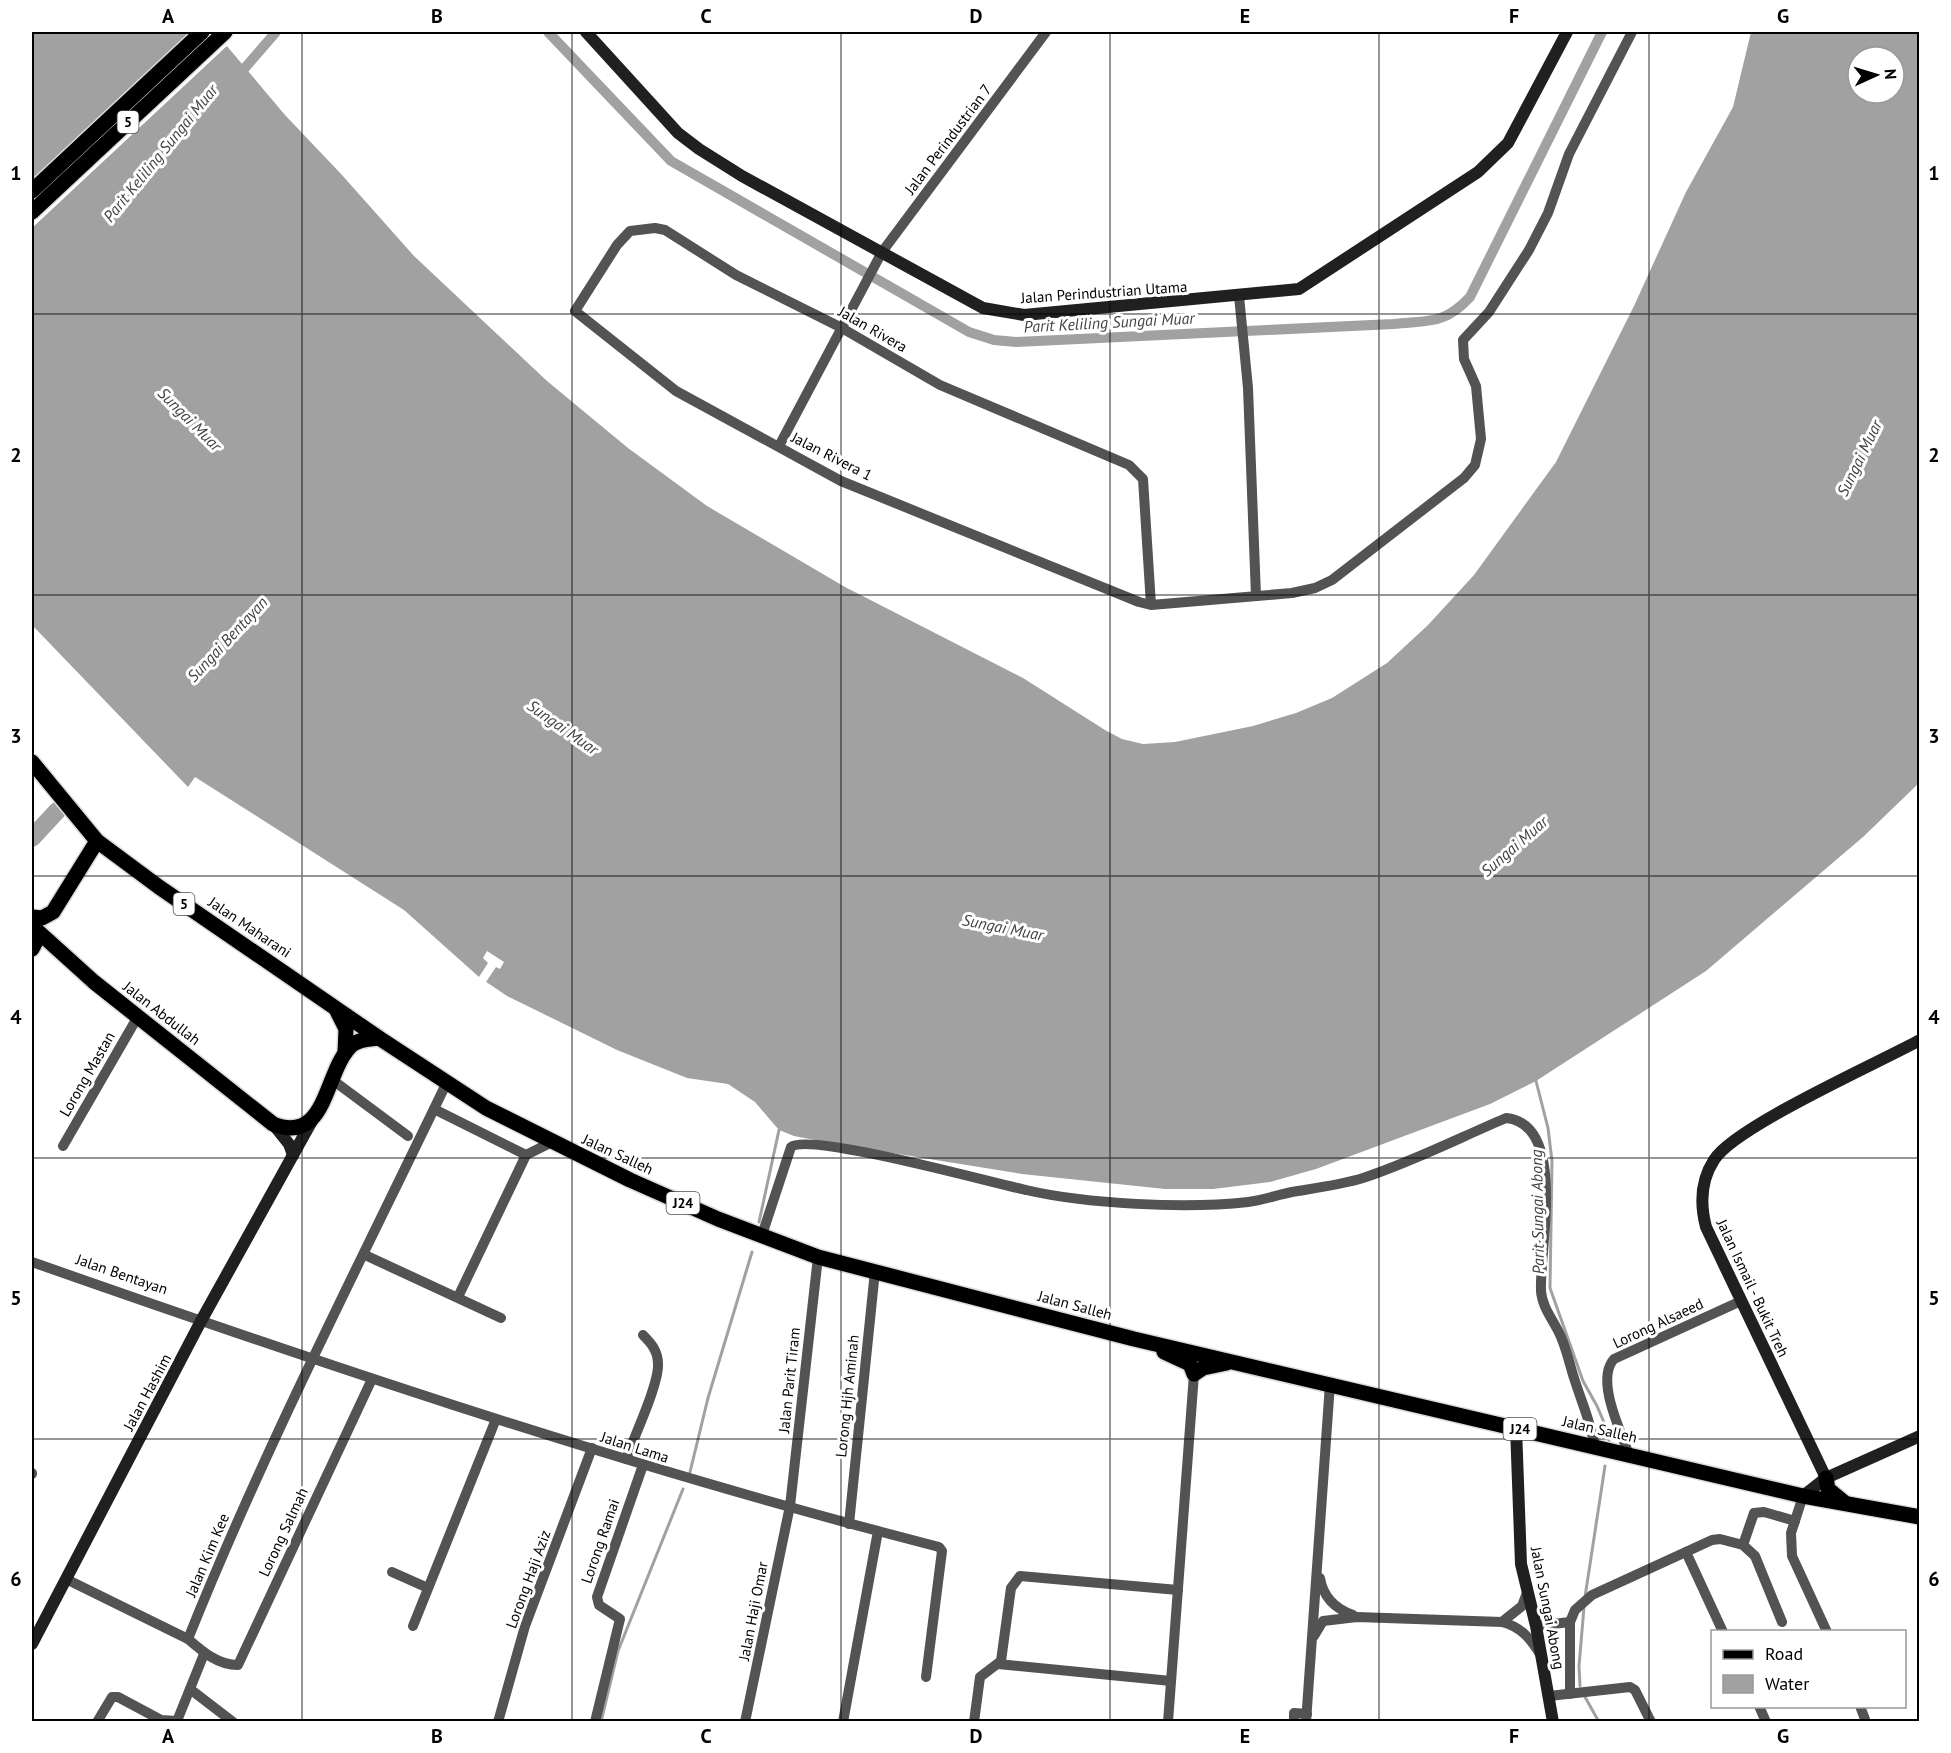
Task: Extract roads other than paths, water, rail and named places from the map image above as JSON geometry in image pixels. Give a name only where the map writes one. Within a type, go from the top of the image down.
[{"type":"main road","name":"5","points":[[32,191],[202,32]]},
{"type":"main road","name":"5","points":[[32,212],[225,32]]},
{"type":"main road","name":"Jalan Maharani","points":[[32,762],[97,841],[159,887],[379,1038]]},
{"type":"main road","points":[[32,917],[48,916],[53,912],[97,841]]},
{"type":"main road","points":[[32,949],[36,930]]},
{"type":"main road","name":"Jalan Abdullah","points":[[36,930],[137,1018],[273,1124]]},
{"type":"main road","points":[[273,1124],[296,1128],[314,1119],[334,1081],[345,1053],[346,1029],[334,1006]]},
{"type":"main road","points":[[345,1053],[357,1042],[379,1038]]},
{"type":"main road","name":"Jalan Salleh","points":[[379,1038],[486,1108],[552,1142],[718,1219],[818,1257],[1144,1341],[1803,1496]]},
{"type":"main road","points":[[1144,1341],[1190,1364],[1194,1374],[1205,1368],[1236,1362]]},
{"type":"main road","points":[[1826,1478],[1828,1489],[1847,1504]]},
{"type":"main road","name":"J24","points":[[1803,1496],[1920,1517]]},
{"type":"street","name":"Jalan Perindustrian Utama","points":[[586,32],[678,133],[699,150],[983,308],[1024,315],[1299,289],[1478,172],[1508,143],[1567,32]]},
{"type":"street","name":"Jalan Perindustrian 7","points":[[779,446],[840,327],[882,252],[1046,32]]},
{"type":"street","points":[[1151,605],[1292,593],[1315,588],[1332,580],[1464,478],[1475,465],[1481,439],[1476,386],[1464,359],[1463,340],[1489,312],[1529,250],[1548,213],[1569,154],[1632,32]]},
{"type":"street","name":"Jalan Rivera","points":[[606,264],[630,231],[655,228],[665,230],[736,275],[840,327],[940,385],[1129,465],[1143,479],[1151,605]]},
{"type":"street","name":"Jalan Rivera 1","points":[[606,264],[575,310],[675,391],[842,481],[1151,605]]},
{"type":"street","points":[[1239,296],[1244,337],[1256,596]]},
{"type":"street","name":"Lorong Mastan","points":[[63,1146],[137,1018]]},
{"type":"street","name":"Jalan Ismail - Bukit Treh","points":[[1826,1478],[1706,1227],[1702,1212],[1703,1186],[1714,1160],[1740,1136],[1920,1040]]},
{"type":"street","points":[[334,1081],[408,1136]]},
{"type":"street","name":"Jalan Kim Kee","points":[[188,1639],[222,1555],[312,1360],[365,1255],[447,1082]]},
{"type":"street","points":[[434,1109],[526,1155]]},
{"type":"street","points":[[762,1235],[791,1147],[799,1143],[830,1146],[1045,1195],[1150,1203],[1212,1204],[1249,1202],[1347,1183],[1379,1173],[1506,1118],[1518,1119],[1533,1133],[1540,1149],[1546,1186],[1542,1301],[1567,1352],[1595,1447]]},
{"type":"street","name":"Jalan Hashim","points":[[32,1644],[201,1321],[314,1119]]},
{"type":"street","points":[[273,1124],[289,1144],[293,1155]]},
{"type":"street","points":[[459,1298],[526,1155],[552,1142]]},
{"type":"street","points":[[365,1255],[501,1318]]},
{"type":"street","name":"Jalan Parit Tiram","points":[[790,1506],[818,1257]]},
{"type":"street","name":"Jalan Bentayan","points":[[32,1262],[201,1321]]},
{"type":"street","name":"Lorong Hjh Aminah","points":[[849,1524],[875,1271]]},
{"type":"street","name":"Lorong Alsaeed","points":[[1629,1455],[1606,1387],[1609,1365],[1614,1359],[1742,1301]]},
{"type":"street","name":"Jalan Lama","points":[[201,1321],[312,1360],[678,1477],[939,1547],[942,1551],[926,1677]]},
{"type":"street","points":[[626,1459],[658,1372],[657,1354],[653,1345],[643,1335]]},
{"type":"street","points":[[1168,1722],[1194,1374]]},
{"type":"street","name":"Lorong Salmah","points":[[204,1654],[225,1664],[236,1666],[240,1664],[372,1379]]},
{"type":"street","points":[[1294,1717],[1306,1718],[1330,1384]]},
{"type":"street","points":[[413,1626],[496,1419]]},
{"type":"street","name":"Jalan Sungai Abong","points":[[1516,1428],[1520,1549],[1553,1722]]},
{"type":"street","points":[[1826,1630],[1792,1556],[1790,1545],[1803,1496],[1826,1478],[1920,1436]]},
{"type":"street","name":"Lorong Haji Aziz","points":[[498,1722],[525,1626],[592,1448]]},
{"type":"street","name":"Lorong Ramai","points":[[596,1722],[620,1626],[617,1615],[599,1605],[597,1597],[643,1465]]},
{"type":"street","name":"Jalan Haji Omar","points":[[745,1722],[790,1506]]},
{"type":"street","points":[[1743,1545],[1754,1513],[1764,1512],[1795,1521]]},
{"type":"street","points":[[843,1722],[878,1532]]},
{"type":"street","points":[[1570,1694],[1570,1622],[1579,1605],[1592,1595],[1716,1539],[1743,1545],[1755,1556],[1782,1622]]},
{"type":"street","points":[[1686,1552],[1722,1630]]},
{"type":"street","points":[[1318,1566],[1321,1582],[1332,1603],[1340,1610],[1357,1617]]},
{"type":"street","points":[[392,1572],[428,1588]]},
{"type":"street","points":[[974,1722],[980,1677],[998,1664],[1002,1656],[1011,1588],[1020,1576],[1178,1590]]},
{"type":"street","points":[[66,1579],[188,1639],[204,1654],[177,1721],[161,1720],[118,1697],[112,1697],[97,1722]]},
{"type":"street","points":[[1503,1622],[1522,1606],[1528,1590]]},
{"type":"street","points":[[1312,1642],[1323,1622],[1357,1617],[1503,1622],[1520,1629],[1529,1637],[1542,1658]]},
{"type":"street","points":[[1536,1626],[1570,1622]]},
{"type":"street","points":[[998,1664],[1171,1681]]},
{"type":"street","points":[[1549,1696],[1630,1687],[1635,1690],[1651,1722]]},
{"type":"street","points":[[190,1689],[233,1722]]},
{"type":"street","points":[[1759,1708],[1766,1722]]},
{"type":"street","points":[[1860,1708],[1866,1722]]},
{"type":"water","name":"Sungai Muar","points":[[32,32],[215,32],[285,115],[414,256],[547,381],[628,448],[707,506],[845,587],[1023,678],[1122,739],[1143,744],[1175,742],[1253,726],[1296,713],[1332,698],[1387,663],[1428,625],[1474,575],[1556,462],[1634,306],[1686,192],[1733,107],[1751,32],[1919,32],[1919,783],[1863,837],[1706,971],[1536,1081],[1490,1104],[1316,1169],[1270,1182],[1213,1189],[1165,1189],[1022,1174],[794,1136],[779,1130],[755,1102],[728,1084],[687,1078],[617,1050],[507,996],[479,977],[404,910],[195,777],[188,787],[32,625]]},
{"type":"waterway","name":"Parit Keliling Sungai Muar","points":[[237,77],[276,32]]},
{"type":"waterway","name":"Parit Keliling Sungai Muar","points":[[548,32],[671,161],[969,332],[994,340],[1016,342],[1393,324],[1444,317],[1470,297],[1602,32]]},
{"type":"waterway","name":"Sungai Bentayan","points":[[32,838],[57,811]]},
{"type":"waterway","name":"Parit Sungai Abong","points":[[1536,1081],[1548,1128],[1552,1161],[1550,1288],[1583,1381],[1609,1434],[1609,1442]]},
{"type":"waterway","points":[[759,1222],[779,1130]]},
{"type":"waterway","points":[[690,1472],[708,1398],[752,1252]]},
{"type":"waterway","points":[[1585,1597],[1605,1466]]},
{"type":"waterway","points":[[601,1722],[618,1651],[683,1489]]},
{"type":"waterway","points":[[1580,1686],[1579,1666],[1584,1607]]},
{"type":"waterway","points":[[1585,1697],[1599,1722]]}]
